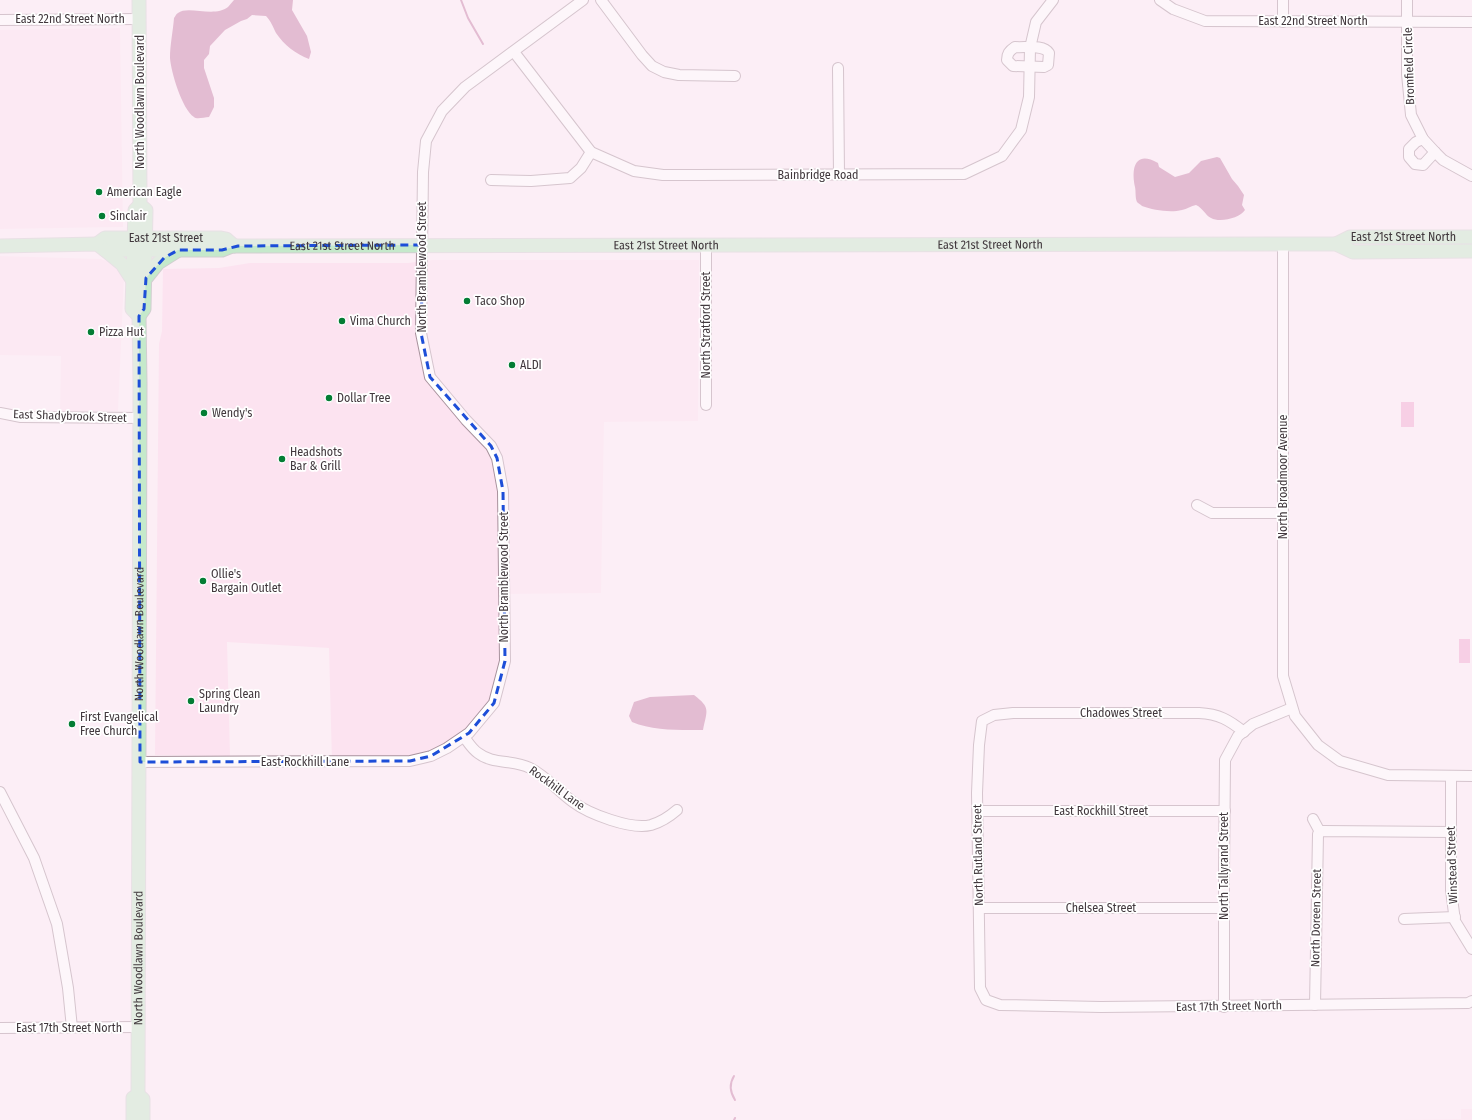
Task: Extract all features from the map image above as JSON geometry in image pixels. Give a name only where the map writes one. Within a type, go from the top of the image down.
[{"type":"main road","name":"North Woodlawn Boulevard","points":[[139,0],[140,205],[146,210],[140,244],[139,280],[144,309],[139,316],[140,762],[138,1095],[142,1099],[143,1120]]},
{"type":"main road","name":"East 21st Street North","points":[[140,244],[178,250],[222,250],[234,246],[423,245],[1283,245],[1336,244],[1350,237],[1472,237]]},
{"type":"main road","name":"East 21st Street","points":[[101,247],[105,238],[140,244],[221,238],[226,239],[234,246]]},
{"type":"main road","name":"East 21st Street North","points":[[1336,244],[1353,252],[1472,252]]},
{"type":"main road","points":[[0,246],[101,247],[139,280],[158,262],[178,250]]},
{"type":"main road","name":"North Woodlawn Boulevard","points":[[133,1120],[133,1098],[138,1095]]},
{"type":"street","name":"North Bramblewood Street","points":[[464,737],[494,703],[505,661],[503,491],[497,458],[491,446],[466,420],[430,377],[421,333],[423,172],[426,141],[442,111],[464,87],[514,52],[583,0]]},
{"type":"street","points":[[601,0],[652,66],[664,72],[679,75],[735,76]]},
{"type":"street","name":"Bainbridge Road","points":[[514,52],[591,152],[634,171],[663,175],[964,174],[1002,156],[1021,130],[1029,97],[1030,48],[1036,22],[1053,0]]},
{"type":"street","points":[[1283,0],[1283,22]]},
{"type":"street","name":"Bromfield Circle","points":[[1406,0],[1407,74],[1411,115],[1423,139],[1435,152],[1443,160],[1472,176]]},
{"type":"street","name":"East 22nd Street North","points":[[1163,1],[1172,9],[1205,21],[1472,22]]},
{"type":"street","name":"East 22nd Street North","points":[[0,20],[139,19]]},
{"type":"street","points":[[1015,47],[1030,48],[1046,49],[1049,53],[1048,65],[1044,67],[1013,66],[1007,60],[1007,55],[1010,50],[1015,47]]},
{"type":"street","points":[[838,68],[839,175]]},
{"type":"street","points":[[1423,139],[1416,142],[1409,149],[1409,157],[1415,164],[1423,165],[1435,152]]},
{"type":"street","points":[[491,180],[530,181],[570,178],[580,168],[591,152]]},
{"type":"street","name":"North Stratford Street","points":[[706,244],[706,405]]},
{"type":"street","name":"North Broadmoor Avenue","points":[[1283,245],[1283,676],[1292,708]]},
{"type":"street","name":"East Shadybrook Street","points":[[0,414],[21,417],[140,418]]},
{"type":"street","points":[[1197,505],[1212,513],[1284,513]]},
{"type":"street","points":[[1292,708],[1295,716],[1318,745],[1340,761],[1388,776],[1472,776]]},
{"type":"street","name":"North Tallyrand Street","points":[[1224,1006],[1226,760],[1238,736],[1253,724],[1292,708]]},
{"type":"street","name":"Chadowes Street","points":[[994,715],[1013,713],[1212,714],[1229,721],[1244,732]]},
{"type":"street","name":"North Rutland Street","points":[[986,1000],[980,988],[978,811],[979,745],[982,721],[994,715]]},
{"type":"street","name":"East Rockhill Lane","points":[[140,762],[410,761],[431,756],[464,737]]},
{"type":"street","name":"Rockhill Lane","points":[[464,737],[477,753],[484,757],[492,760],[519,763],[531,768],[575,804],[596,815],[614,821],[640,826],[662,821],[677,810]]},
{"type":"street","name":"Winstead Street","points":[[1451,776],[1451,890],[1455,921],[1472,949]]},
{"type":"street","points":[[0,792],[34,858],[57,924],[68,988],[72,1028]]},
{"type":"street","name":"East Rockhill Street","points":[[978,811],[1225,811]]},
{"type":"street","points":[[1313,819],[1320,832],[1451,832]]},
{"type":"street","name":"North Doreen Street","points":[[1315,1005],[1318,834],[1320,832]]},
{"type":"street","name":"Chelsea Street","points":[[979,908],[1224,908]]},
{"type":"street","points":[[1404,919],[1455,917]]},
{"type":"street","name":"East 17th Street North","points":[[986,1000],[1000,1006],[1101,1007],[1472,1002]]},
{"type":"street","name":"East 17th Street North","points":[[0,1028],[138,1027]]},
{"type":"highlighted area","points":[[423,245],[421,333],[430,377],[491,446],[497,458],[503,491],[505,661],[494,703],[469,733],[431,756],[410,761],[140,762],[139,316],[144,309],[146,278],[164,258],[178,250],[222,250],[238,246]]},
{"type":"shaded area","points":[[234,0],[293,0],[292,10],[307,36],[311,52],[309,59],[299,55],[283,41],[276,33],[271,22],[266,16],[252,15],[225,30],[210,46],[209,54],[204,60],[204,68],[214,98],[214,107],[209,117],[195,118],[181,99],[171,64],[170,53],[174,18],[177,13],[188,10],[209,12],[222,10],[228,7]]},
{"type":"shaded area","points":[[120,28],[123,227],[0,229],[0,30]]},
{"type":"shaded area","points":[[1217,157],[1220,158],[1232,179],[1244,195],[1242,205],[1245,210],[1239,215],[1230,219],[1219,220],[1209,217],[1196,205],[1182,210],[1167,211],[1142,206],[1137,202],[1134,168],[1136,163],[1140,160],[1150,160],[1158,163],[1159,167],[1175,177],[1189,173],[1201,161]]},
{"type":"shaded area","points":[[0,256],[101,259],[111,263],[124,278],[118,411],[60,411],[61,356],[0,355]]},
{"type":"shaded area","points":[[433,260],[699,260],[698,421],[604,422],[601,593],[504,594],[505,661],[494,703],[464,737],[410,761],[332,762],[329,648],[227,642],[230,756],[155,755],[159,344],[162,331],[163,269],[219,268],[250,263],[408,263]]},
{"type":"shaded area","points":[[1401,402],[1414,402],[1414,427],[1401,427]]},
{"type":"shaded area","points":[[1459,639],[1470,639],[1470,663],[1459,663]]},
{"type":"shaded area","points":[[694,695],[703,703],[706,710],[703,730],[649,727],[632,722],[629,716],[634,702],[650,697]]},
{"type":"shaded area","points":[[1461,1109],[1472,1109],[1472,1120],[1396,1120],[1461,1119]]},
{"type":"waterway","points":[[461,0],[468,18],[483,44]]},
{"type":"waterway","points":[[734,1076],[731,1082],[731,1088],[735,1100]]},
{"type":"place","name":"American Eagle","points":[[99,192]]},
{"type":"place","name":"Sinclair","points":[[102,216]]},
{"type":"place","name":"Taco Shop","points":[[467,301]]},
{"type":"place","name":"Vima Church","points":[[342,321]]},
{"type":"place","name":"Pizza Hut","points":[[91,332]]},
{"type":"place","name":"ALDI","points":[[512,365]]},
{"type":"place","name":"Dollar Tree","points":[[329,398]]},
{"type":"place","name":"Wendy's","points":[[204,413]]},
{"type":"place","name":"Headshots Bar & Grill","points":[[282,459]]},
{"type":"place","name":"Ollie's Bargain Outlet","points":[[203,581]]},
{"type":"place","name":"Spring Clean Laundry","points":[[191,701]]},
{"type":"place","name":"First Evangelical Free Church","points":[[72,724]]}]
